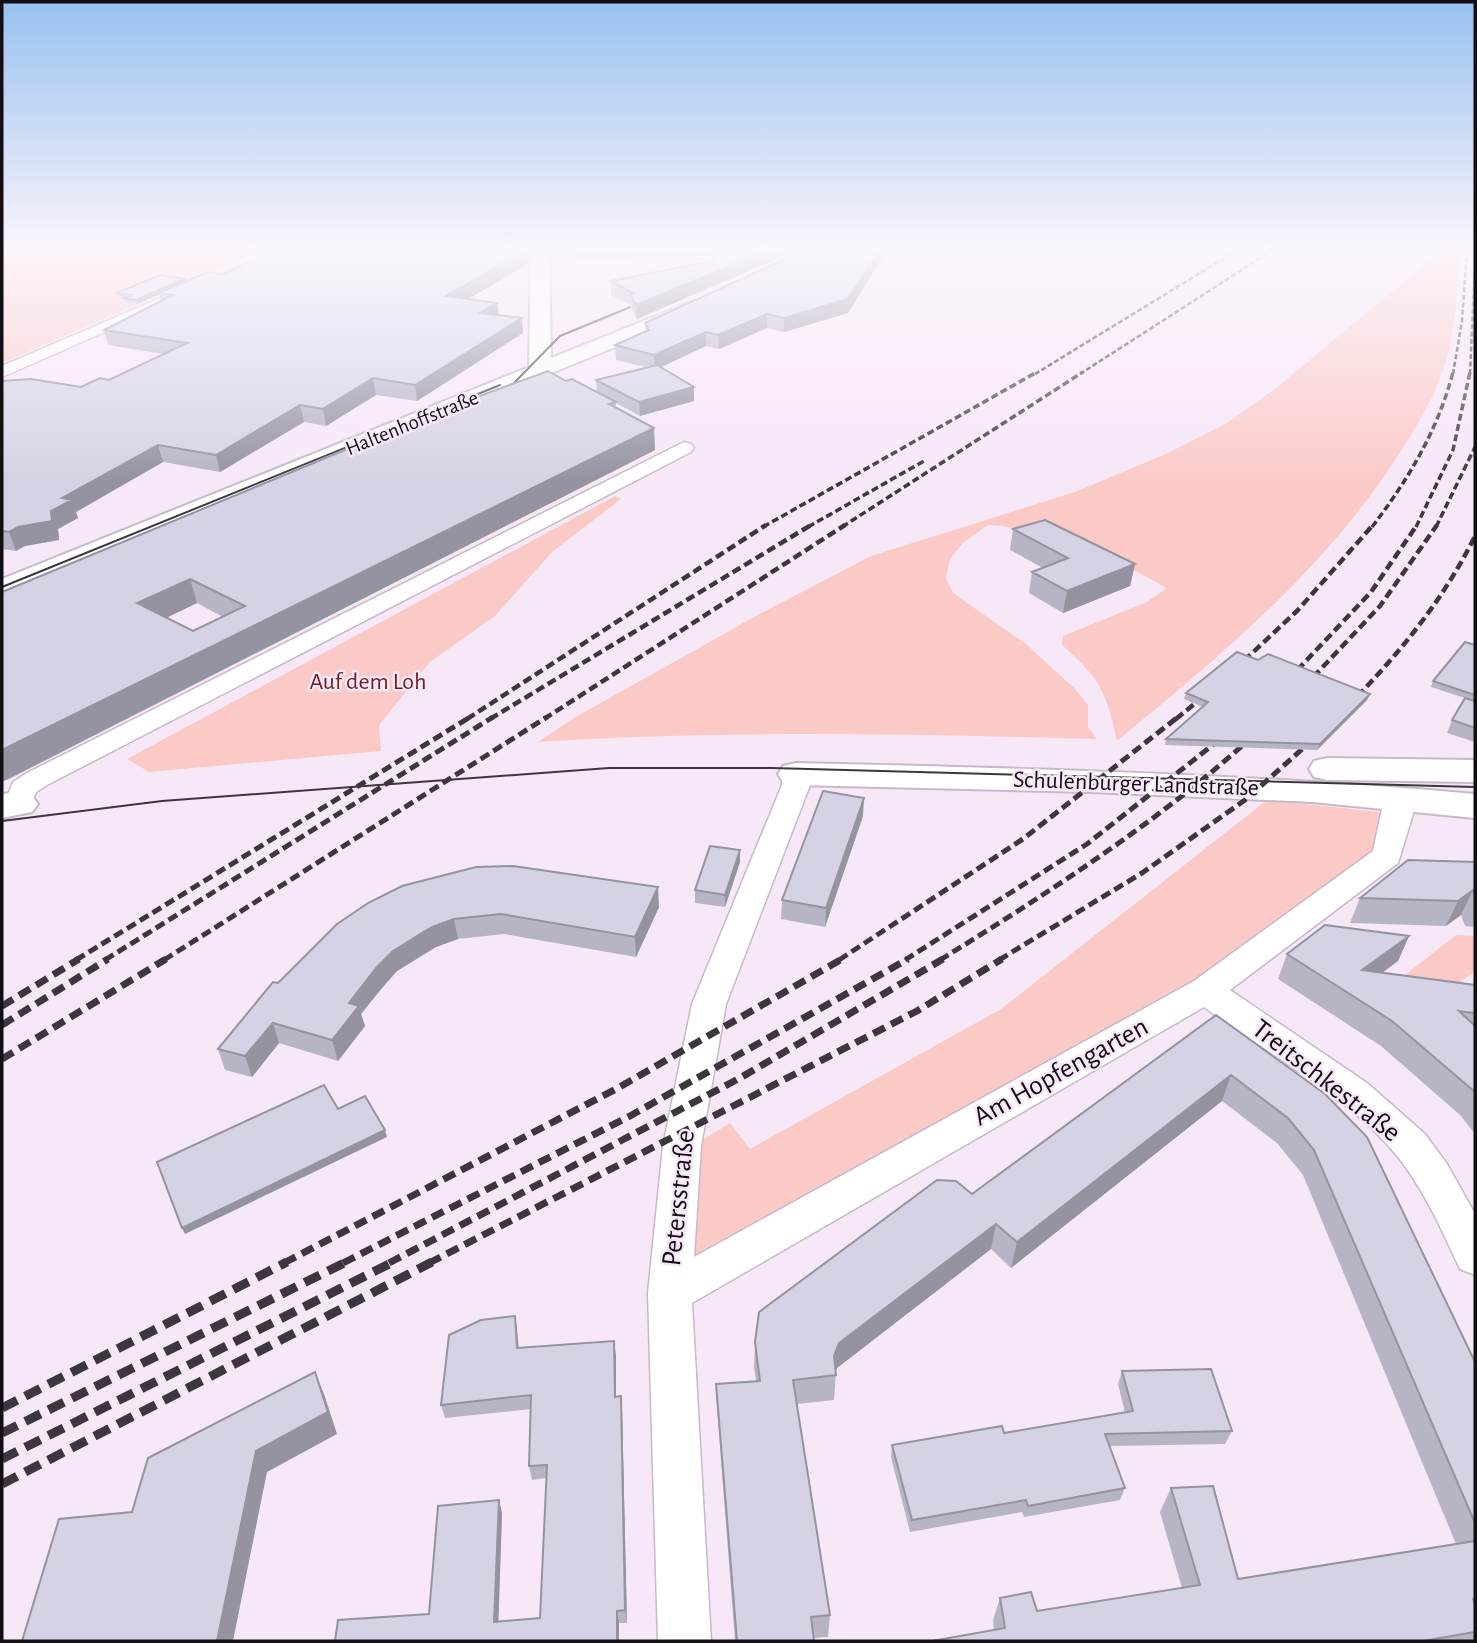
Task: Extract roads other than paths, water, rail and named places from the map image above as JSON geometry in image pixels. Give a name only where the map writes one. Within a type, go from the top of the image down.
[{"type":"street","points":[[2,372],[103,328]]},
{"type":"street","points":[[546,328],[550,377]]},
{"type":"street","name":"Haltenhoffstraße","points":[[2,590],[550,377],[652,328]]},
{"type":"street","points":[[13,808],[684,448],[660,436]]},
{"type":"street","name":"Schulenburger Landstraße","points":[[808,762],[1475,771]]},
{"type":"street","name":"Schulenburger Landstraße","points":[[808,762],[1091,781],[1312,791],[1475,807]]},
{"type":"street","name":"Petersstraße","points":[[684,1641],[670,1293],[682,1146],[709,1004],[796,785],[808,762]]},
{"type":"street","name":"Am Hopfengarten","points":[[670,1293],[1206,990],[1387,856],[1398,814],[1399,799]]},
{"type":"street","name":"Treitschkestraße","points":[[1206,990],[1342,1085],[1401,1134],[1444,1193],[1475,1256]]},
{"type":"tram line","points":[[491,394],[513,384],[560,336],[580,328]]},
{"type":"tram line","points":[[2,587],[500,385]]},
{"type":"tram line","points":[[2,821],[162,801],[609,768],[772,768],[1475,787]]},
{"type":"railway","points":[[1035,374],[1111,328]]},
{"type":"railway","points":[[1080,374],[1152,328]]},
{"type":"railway","points":[[1453,374],[1461,328]]},
{"type":"railway","points":[[1470,374],[1472,328]]},
{"type":"railway","points":[[763,527],[1037,372]]},
{"type":"railway","points":[[842,527],[1083,372]]},
{"type":"railway","points":[[1372,527],[1420,454],[1439,414],[1453,372]]},
{"type":"railway","points":[[1417,525],[1453,450],[1470,372]]},
{"type":"railway","points":[[1437,525],[1475,447]]},
{"type":"railway","points":[[808,527],[924,461]]},
{"type":"railway","points":[[467,719],[766,525]]},
{"type":"railway","points":[[490,719],[811,525]]},
{"type":"railway","points":[[544,719],[845,525]]},
{"type":"railway","points":[[1234,670],[1297,611],[1373,525]]},
{"type":"railway","points":[[1288,680],[1371,592],[1417,525]]},
{"type":"railway","points":[[1304,687],[1380,606],[1437,525]]},
{"type":"railway","points":[[1348,706],[1384,667],[1434,605],[1475,536]]},
{"type":"railway","points":[[1176,719],[1210,691]]},
{"type":"railway","points":[[76,960],[470,717]]},
{"type":"railway","points":[[105,960],[493,717]]},
{"type":"railway","points":[[164,960],[547,717]]},
{"type":"railway","points":[[839,960],[1023,839],[1178,717]]},
{"type":"railway","points":[[905,960],[1087,844],[1228,733]]},
{"type":"railway","points":[[940,960],[1104,854],[1183,795],[1256,733]]},
{"type":"railway","points":[[999,960],[1142,873],[1245,800],[1318,735]]},
{"type":"railway","points":[[2,1006],[79,959]]},
{"type":"railway","points":[[2,1025],[108,959]]},
{"type":"railway","points":[[2,1059],[166,959]]},
{"type":"railway","points":[[284,1263],[616,1089],[842,959]]},
{"type":"railway","points":[[343,1263],[630,1116],[908,959]]},
{"type":"railway","points":[[389,1263],[740,1078],[943,959]]},
{"type":"railway","points":[[429,1263],[917,1011],[1002,959]]},
{"type":"railway","points":[[2,1408],[287,1262]]},
{"type":"railway","points":[[2,1433],[346,1262]]},
{"type":"railway","points":[[2,1459],[393,1262]]},
{"type":"railway","points":[[2,1484],[432,1262]]},
{"type":"park label","name":"Auf dem Loh","points":[[368,682]]}]
